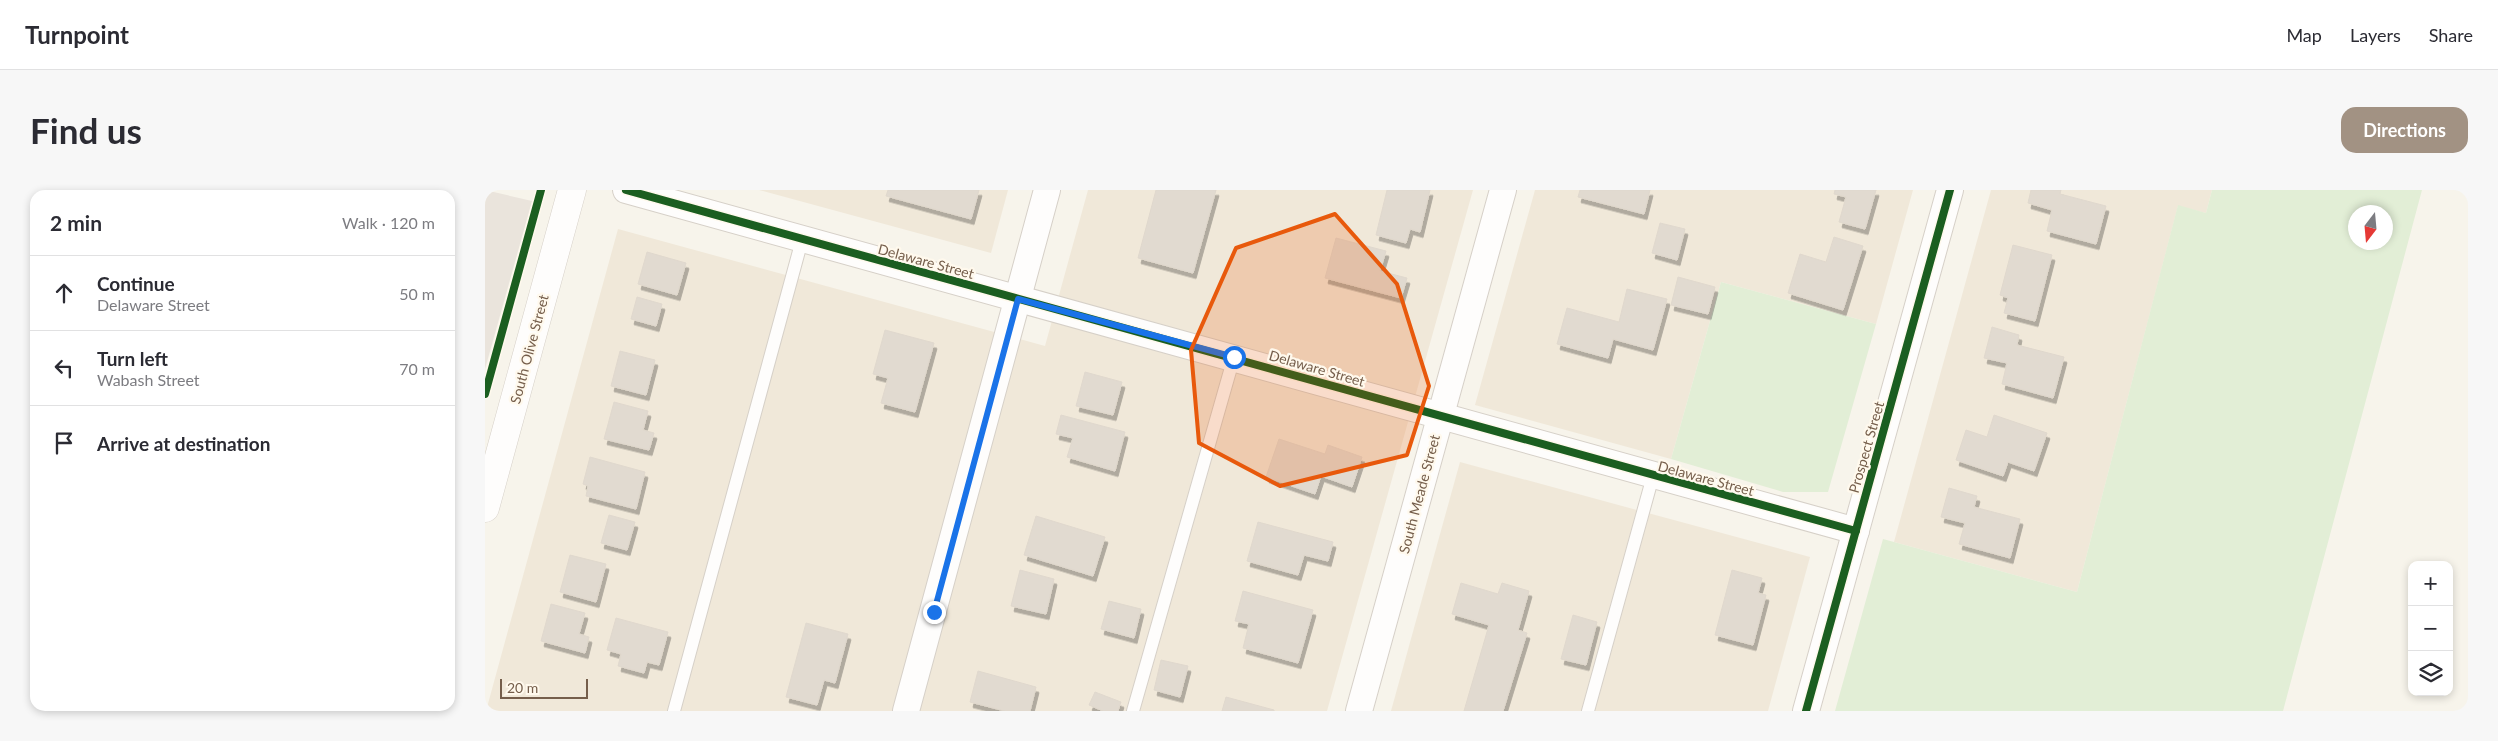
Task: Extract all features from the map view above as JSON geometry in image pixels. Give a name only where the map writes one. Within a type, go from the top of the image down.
[{"type":"street","name":"South Olive Street","points":[[485,508],[572,190]]},
{"type":"street","name":"Delaware Street","points":[[626,190],[802,240],[1234,357],[1653,476],[1856,531]]},
{"type":"street","points":[[906,711],[1047,190]]},
{"type":"street","name":"South Meade Street","points":[[1359,711],[1503,190]]},
{"type":"street","name":"Prospect Street","points":[[1806,711],[1950,190]]},
{"type":"lane","points":[[674,711],[802,240]]},
{"type":"lane","points":[[1133,711],[1234,357]]},
{"type":"lane","points":[[1588,711],[1653,476]]},
{"type":"highlighted area","points":[[1335,214],[1397,284],[1429,386],[1407,455],[1280,486],[1199,443],[1191,350],[1236,248]]},
{"type":"shaded area","points":[[485,190],[532,201],[485,369]]},
{"type":"shaded area","points":[[759,190],[1008,190],[991,253]]},
{"type":"shaded area","points":[[1088,190],[1473,190],[1327,711],[486,711],[618,229],[1045,346]]},
{"type":"shaded area","points":[[1535,190],[1913,190],[1876,324],[1721,282],[1671,459],[1475,405]]},
{"type":"shaded area","points":[[1991,190],[2212,190],[2206,213],[2178,206],[2077,592],[1894,542]]},
{"type":"shaded area","points":[[1460,462],[1810,557],[1768,711],[1391,711]]},
{"type":"green space","points":[[2212,190],[2422,190],[2283,711],[1835,711],[1883,539],[2077,592],[2178,205],[2206,213]]},
{"type":"green space","points":[[1721,282],[1876,324],[1828,492],[1783,492],[1671,459]]},
{"type":"building","points":[[888,190],[979,190],[971,219],[886,196]]},
{"type":"building","points":[[1156,190],[1216,190],[1193,273],[1138,258]]},
{"type":"building","points":[[1387,190],[1430,190],[1420,232],[1410,229],[1406,243],[1376,235]]},
{"type":"building","points":[[1580,190],[1650,190],[1644,214],[1578,197]]},
{"type":"building","points":[[1835,190],[1876,190],[1865,229],[1839,222],[1846,197],[1834,194]]},
{"type":"building","points":[[2031,190],[2061,190],[2060,194],[2106,206],[2096,244],[2047,231],[2052,210],[2028,203]]},
{"type":"building","points":[[1660,223],[1685,229],[1677,260],[1652,253]]},
{"type":"building","points":[[1834,237],[1863,246],[1843,310],[1788,293],[1800,254],[1826,262]]},
{"type":"building","points":[[1336,238],[1386,251],[1380,271],[1407,278],[1401,298],[1325,278]]},
{"type":"building","points":[[2013,245],[2052,255],[2035,321],[2004,313],[2008,298],[2000,295]]},
{"type":"building","points":[[647,252],[686,263],[677,295],[638,284]]},
{"type":"building","points":[[1678,277],[1715,287],[1708,314],[1671,305]]},
{"type":"building","points":[[1627,289],[1667,299],[1653,350],[1613,339],[1608,358],[1557,344],[1567,308],[1619,322]]},
{"type":"building","points":[[637,297],[662,304],[656,326],[631,319]]},
{"type":"building","points":[[1992,327],[2019,335],[2017,345],[2064,357],[2053,398],[2002,384],[2007,363],[1984,358]]},
{"type":"building","points":[[885,330],[934,343],[915,412],[881,403],[888,378],[873,374]]},
{"type":"building","points":[[620,351],[655,360],[646,395],[611,386]]},
{"type":"building","points":[[1085,372],[1122,382],[1113,415],[1076,406]]},
{"type":"building","points":[[614,402],[648,411],[643,430],[654,433],[649,450],[604,439]]},
{"type":"building","points":[[1061,415],[1125,432],[1115,471],[1067,457],[1073,438],[1056,434]]},
{"type":"building","points":[[1994,415],[2047,433],[2034,471],[2008,462],[2003,476],[1956,460],[1966,430],[1987,437]]},
{"type":"building","points":[[1279,439],[1325,454],[1328,445],[1362,457],[1352,487],[1321,476],[1315,494],[1266,477]]},
{"type":"building","points":[[590,457],[645,472],[636,509],[586,496],[588,486],[583,484]]},
{"type":"building","points":[[1949,488],[1977,496],[1974,507],[2020,519],[2010,558],[1959,544],[1965,523],[1941,517]]},
{"type":"building","points":[[609,515],[635,522],[627,550],[601,543]]},
{"type":"building","points":[[1036,516],[1105,537],[1093,576],[1024,555]]},
{"type":"building","points":[[1258,522],[1333,542],[1328,561],[1304,555],[1298,575],[1247,561]]},
{"type":"building","points":[[570,555],[606,564],[596,602],[560,592]]},
{"type":"building","points":[[1020,570],[1054,579],[1046,614],[1011,606]]},
{"type":"building","points":[[1732,570],[1762,578],[1758,593],[1766,595],[1753,645],[1715,635]]},
{"type":"building","points":[[1461,583],[1498,594],[1502,583],[1529,591],[1518,630],[1527,633],[1503,711],[1464,711],[1489,625],[1452,614]]},
{"type":"building","points":[[1243,591],[1313,610],[1298,663],[1243,648],[1249,624],[1235,621]]},
{"type":"building","points":[[1109,601],[1141,609],[1134,638],[1101,629]]},
{"type":"building","points":[[551,604],[585,613],[579,634],[589,637],[585,653],[541,641]]},
{"type":"building","points":[[1573,615],[1597,622],[1586,665],[1561,659]]},
{"type":"building","points":[[616,618],[668,632],[659,665],[647,662],[644,673],[618,666],[621,654],[607,650]]},
{"type":"building","points":[[806,623],[848,634],[835,683],[824,680],[817,705],[786,697]]},
{"type":"building","points":[[1161,660],[1188,666],[1180,697],[1154,690]]},
{"type":"building","points":[[978,671],[1036,687],[1030,711],[1005,711],[970,702]]},
{"type":"building","points":[[1095,692],[1121,702],[1118,711],[1103,711],[1089,705]]},
{"type":"building","points":[[1226,697],[1274,710],[1274,711],[1222,711]]},
{"type":"cycle path","points":[[485,394],[541,190]]},
{"type":"cycle path","points":[[626,190],[1856,531]]},
{"type":"cycle path","points":[[1806,711],[1950,190]]},
{"type":"route","points":[[934,612],[1018,299],[1234,357]]}]
